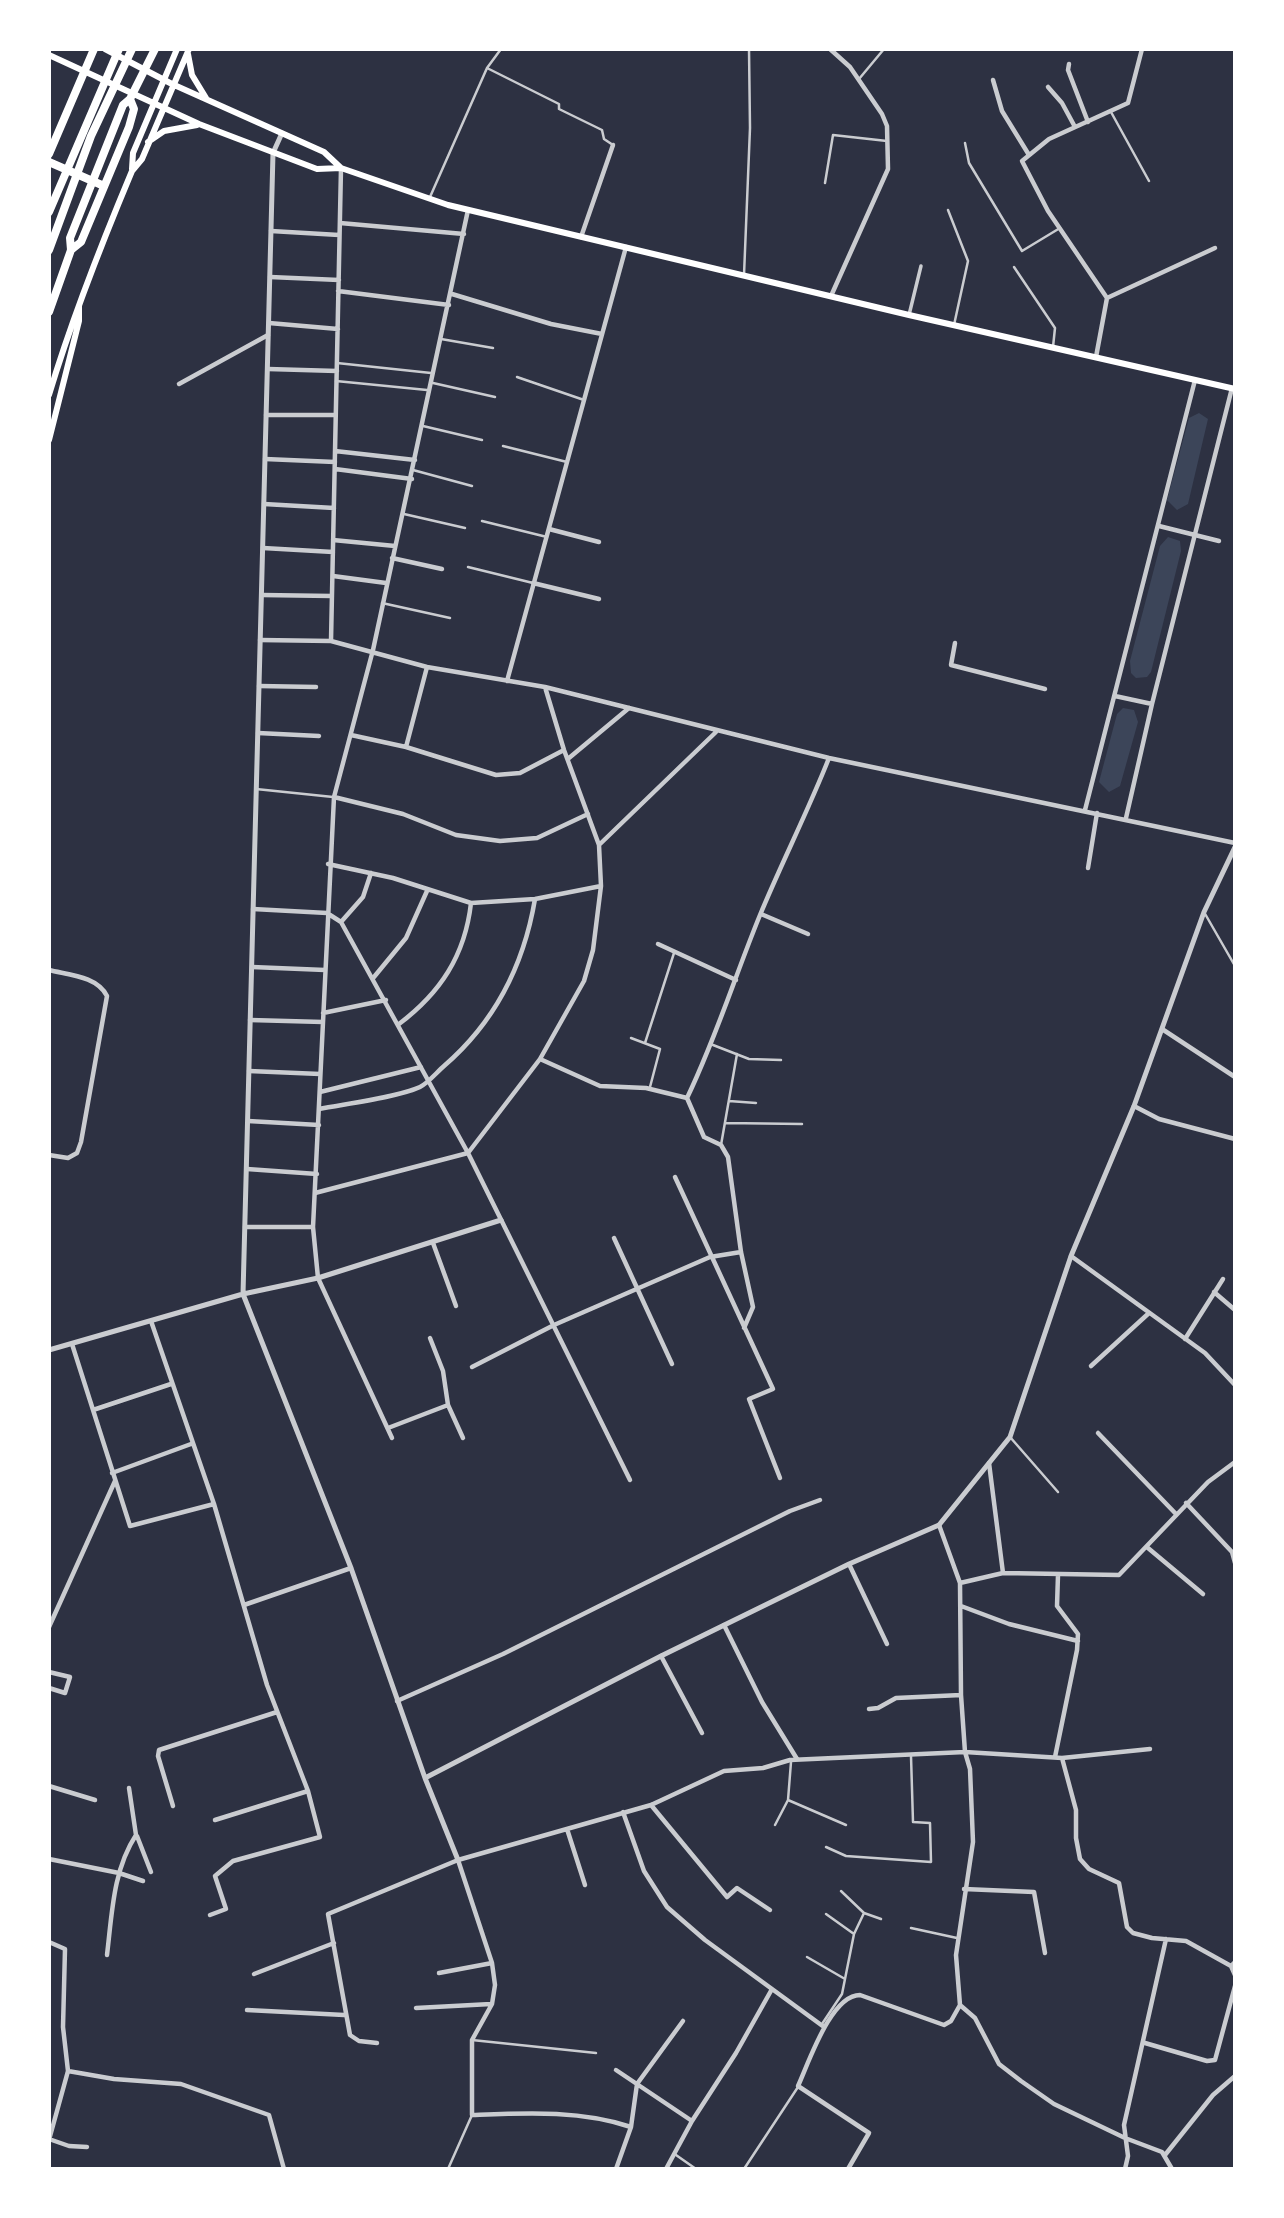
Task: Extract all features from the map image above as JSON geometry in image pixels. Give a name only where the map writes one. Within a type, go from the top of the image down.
[{"type":"highway","points":[[49,154],[94,49]]},
{"type":"highway","points":[[49,212],[119,49]]},
{"type":"highway","points":[[49,250],[91,136],[132,49]]},
{"type":"highway","points":[[49,312],[71,250],[70,238],[123,105],[132,96],[155,49]]},
{"type":"highway","points":[[71,250],[81,242],[129,127],[134,109],[132,96]]},
{"type":"highway","points":[[49,162],[104,186]]},
{"type":"main road","points":[[105,49],[207,100],[324,152],[341,169]]},
{"type":"main road","points":[[132,171],[133,153],[177,49]]},
{"type":"main road","points":[[49,395],[72,318],[111,220],[132,171],[142,159],[161,108],[189,51]]},
{"type":"main road","points":[[189,51],[192,75],[207,100]]},
{"type":"main road","points":[[49,55],[132,96],[317,169],[341,169],[429,200],[468,210],[909,315],[1234,388]]},
{"type":"main road","points":[[147,143],[164,131],[199,124]]},
{"type":"main road","points":[[49,440],[79,321],[79,306]]},
{"type":"street","points":[[830,49],[859,79],[882,114],[887,126],[888,169],[831,296]]},
{"type":"street","points":[[1096,357],[1107,298],[1060,228],[1022,161],[1049,139],[1128,103],[1142,49]]},
{"type":"street","points":[[1069,64],[1071,80],[1088,122]]},
{"type":"street","points":[[993,80],[1002,111],[1029,155]]},
{"type":"street","points":[[1048,87],[1062,103],[1075,127]]},
{"type":"street","points":[[282,133],[273,153],[243,1294],[351,1568],[425,1778],[458,1860],[492,1963],[495,1985],[492,2004],[472,2040],[472,2115],[535,2113],[603,2118],[631,2127]]},
{"type":"street","points":[[581,237],[613,145]]},
{"type":"street","points":[[331,641],[341,169]]},
{"type":"street","points":[[392,1438],[318,1278],[313,1227],[326,970],[328,864],[334,797],[373,650],[433,383],[468,210]]},
{"type":"street","points":[[340,223],[464,234]]},
{"type":"street","points":[[271,231],[340,235]]},
{"type":"street","points":[[507,681],[626,247]]},
{"type":"street","points":[[1107,298],[1215,248]]},
{"type":"street","points":[[909,315],[921,266]]},
{"type":"street","points":[[270,277],[339,280]]},
{"type":"street","points":[[338,291],[449,304]]},
{"type":"street","points":[[452,294],[551,324],[603,334]]},
{"type":"street","points":[[269,324],[338,329]]},
{"type":"street","points":[[178,384],[268,335]]},
{"type":"street","points":[[268,369],[337,372]]},
{"type":"street","points":[[1085,810],[1195,380]]},
{"type":"street","points":[[1126,818],[1152,704],[1234,388]]},
{"type":"street","points":[[266,415],[336,415]]},
{"type":"street","points":[[335,451],[415,460]]},
{"type":"street","points":[[265,459],[335,462]]},
{"type":"street","points":[[335,469],[412,479]]},
{"type":"street","points":[[264,504],[334,508]]},
{"type":"street","points":[[1159,526],[1219,541]]},
{"type":"street","points":[[549,528],[599,542]]},
{"type":"street","points":[[333,540],[395,546]]},
{"type":"street","points":[[263,548],[333,552]]},
{"type":"street","points":[[392,558],[442,569]]},
{"type":"street","points":[[333,576],[386,583]]},
{"type":"street","points":[[533,583],[599,599]]},
{"type":"street","points":[[262,595],[332,596]]},
{"type":"street","points":[[261,640],[331,641],[373,650],[427,667],[545,687],[829,758],[1126,818],[1235,845],[1204,912],[1134,1106],[1072,1256],[1010,1437],[939,1525],[849,1564],[661,1656],[425,1778]]},
{"type":"street","points":[[955,643],[951,665],[1045,689]]},
{"type":"street","points":[[406,747],[427,667]]},
{"type":"street","points":[[259,686],[316,687]]},
{"type":"street","points":[[315,1193],[468,1153],[540,1059],[584,981],[593,950],[601,886],[599,845],[564,750],[545,687]]},
{"type":"street","points":[[1115,696],[1152,704]]},
{"type":"street","points":[[569,758],[629,708]]},
{"type":"street","points":[[599,845],[717,732]]},
{"type":"street","points":[[258,733],[319,736]]},
{"type":"street","points":[[351,735],[406,747],[496,775],[520,773],[564,750]]},
{"type":"street","points":[[744,1328],[753,1307],[741,1252],[728,1157],[720,1145],[704,1137],[687,1098],[713,1045],[761,914],[806,818],[829,758]]},
{"type":"street","points":[[334,797],[403,814],[456,835],[500,841],[537,838],[588,814]]},
{"type":"street","points":[[1088,867],[1097,813]]},
{"type":"street","points":[[328,864],[371,873],[471,904],[535,899],[601,886]]},
{"type":"street","points":[[341,922],[363,897],[371,873]]},
{"type":"street","points":[[374,977],[406,938],[426,891]]},
{"type":"street","points":[[320,1109],[420,1087],[478,1033],[495,1007],[521,954],[535,899]]},
{"type":"street","points":[[399,1024],[438,988],[454,966],[464,943],[471,904]]},
{"type":"street","points":[[253,909],[327,913],[341,922],[374,977],[468,1153],[630,1480]]},
{"type":"street","points":[[761,914],[808,934]]},
{"type":"street","points":[[658,944],[736,980]]},
{"type":"street","points":[[252,967],[326,970]]},
{"type":"street","points":[[49,970],[92,980],[103,987],[107,996],[77,1153],[68,1158],[49,1155]]},
{"type":"street","points":[[323,1013],[386,1000]]},
{"type":"street","points":[[250,1020],[323,1022]]},
{"type":"street","points":[[1162,1029],[1235,1077]]},
{"type":"street","points":[[540,1059],[600,1086],[650,1089],[687,1098]]},
{"type":"street","points":[[320,1092],[421,1067]]},
{"type":"street","points":[[249,1071],[320,1074]]},
{"type":"street","points":[[1134,1106],[1159,1119],[1235,1139]]},
{"type":"street","points":[[248,1121],[319,1125]]},
{"type":"street","points":[[247,1170],[317,1174]]},
{"type":"street","points":[[675,1177],[773,1389],[749,1399],[780,1479]]},
{"type":"street","points":[[49,1350],[243,1294],[318,1278],[501,1220]]},
{"type":"street","points":[[245,1227],[313,1227]]},
{"type":"street","points":[[614,1238],[672,1364]]},
{"type":"street","points":[[433,1243],[456,1306]]},
{"type":"street","points":[[472,1367],[554,1325],[710,1257],[741,1252]]},
{"type":"street","points":[[1072,1256],[1205,1353],[1235,1385]]},
{"type":"street","points":[[1185,1339],[1223,1279]]},
{"type":"street","points":[[1214,1292],[1235,1310]]},
{"type":"street","points":[[1091,1366],[1149,1313]]},
{"type":"street","points":[[151,1321],[191,1444],[214,1504],[276,1712],[308,1791],[320,1837],[233,1861],[215,1876],[226,1909],[210,1914]]},
{"type":"street","points":[[430,1338],[443,1371],[448,1405],[463,1438]]},
{"type":"street","points":[[72,1344],[130,1526],[214,1504]]},
{"type":"street","points":[[93,1410],[171,1384]]},
{"type":"street","points":[[388,1428],[448,1405]]},
{"type":"street","points":[[1098,1433],[1176,1514]]},
{"type":"street","points":[[113,1473],[191,1444]]},
{"type":"street","points":[[989,1462],[1003,1573]]},
{"type":"street","points":[[960,1583],[1003,1573],[1119,1575],[1148,1548],[1186,1503],[1235,1462]]},
{"type":"street","points":[[49,1627],[115,1481]]},
{"type":"street","points":[[397,1701],[503,1654],[790,1511],[820,1500]]},
{"type":"street","points":[[1186,1503],[1232,1552],[1235,1563]]},
{"type":"street","points":[[848,2169],[869,2133],[799,2086],[823,2026],[845,1998],[851,1995],[860,1995],[944,2025],[951,2021],[960,2005],[956,1955],[973,1842],[970,1769],[965,1752],[961,1695],[960,1583],[939,1525]]},
{"type":"street","points":[[1148,1548],[1203,1594]]},
{"type":"street","points":[[849,1564],[887,1644]]},
{"type":"street","points":[[244,1605],[351,1568]]},
{"type":"street","points":[[1055,1757],[1078,1642],[1078,1634],[1057,1606],[1058,1575]]},
{"type":"street","points":[[961,1606],[1009,1623],[1078,1642]]},
{"type":"street","points":[[724,1625],[762,1702],[797,1760]]},
{"type":"street","points":[[661,1656],[702,1732]]},
{"type":"street","points":[[49,1672],[70,1677],[65,1693],[49,1688]]},
{"type":"street","points":[[869,1709],[878,1708],[897,1698],[961,1695]]},
{"type":"street","points":[[173,1806],[158,1756],[159,1750],[276,1712]]},
{"type":"street","points":[[377,2043],[359,2041],[351,2035],[345,2015],[328,1914],[458,1860],[651,1805],[724,1771],[763,1768],[790,1760],[965,1752],[1062,1758],[1150,1749]]},
{"type":"street","points":[[1062,1758],[1076,1810],[1080,1859],[1089,1869],[1119,1883],[1127,1927],[1133,1933],[1152,1938],[1186,1941],[1233,1964],[1235,1975]]},
{"type":"street","points":[[49,1786],[95,1800]]},
{"type":"street","points":[[129,1788],[136,1835],[151,1872]]},
{"type":"street","points":[[215,1820],[308,1791]]},
{"type":"street","points":[[651,1805],[727,1897],[737,1888],[770,1910]]},
{"type":"street","points":[[623,1812],[644,1871],[667,1908],[705,1940],[823,2026]]},
{"type":"street","points":[[567,1829],[584,1885]]},
{"type":"street","points":[[107,1955],[119,1872],[126,1850],[136,1835]]},
{"type":"street","points":[[49,1859],[119,1872],[142,1881]]},
{"type":"street","points":[[964,1889],[1034,1892],[1038,1900],[1045,1953]]},
{"type":"street","points":[[1125,2169],[1128,2156],[1124,2125],[1145,2043],[1166,1939]]},
{"type":"street","points":[[49,1942],[65,1949],[63,2037],[68,2071],[49,2139],[69,2146],[87,2147]]},
{"type":"street","points":[[254,1974],[334,1943]]},
{"type":"street","points":[[439,1973],[492,1963]]},
{"type":"street","points":[[1145,2043],[1207,2061],[1214,2060],[1235,1986]]},
{"type":"street","points":[[666,2169],[772,1989]]},
{"type":"street","points":[[416,2008],[492,2004]]},
{"type":"street","points":[[960,2005],[975,2018],[999,2064],[1054,2104],[1165,2155],[1172,2169]]},
{"type":"street","points":[[247,2010],[345,2015]]},
{"type":"street","points":[[616,2169],[631,2127],[637,2084],[683,2021]]},
{"type":"street","points":[[616,2070],[692,2121]]},
{"type":"street","points":[[68,2071],[114,2079],[181,2084],[269,2115],[284,2169]]},
{"type":"street","points":[[1165,2155],[1213,2095],[1235,2076]]},
{"type":"lane","points":[[429,200],[487,68],[501,49]]},
{"type":"lane","points":[[744,275],[750,128],[749,49]]},
{"type":"lane","points":[[859,79],[884,49]]},
{"type":"lane","points":[[487,68],[559,104],[559,110],[601,130],[604,139],[613,145]]},
{"type":"lane","points":[[1111,112],[1149,181]]},
{"type":"lane","points":[[825,183],[833,135],[887,141]]},
{"type":"lane","points":[[965,143],[969,163],[1022,251],[1060,228]]},
{"type":"lane","points":[[948,210],[968,261],[954,325]]},
{"type":"lane","points":[[1014,267],[1055,328],[1053,347]]},
{"type":"lane","points":[[442,339],[493,348]]},
{"type":"lane","points":[[337,363],[434,374]]},
{"type":"lane","points":[[517,377],[584,400]]},
{"type":"lane","points":[[336,381],[431,391]]},
{"type":"lane","points":[[433,383],[495,397]]},
{"type":"lane","points":[[423,426],[482,440]]},
{"type":"lane","points":[[503,446],[567,462]]},
{"type":"lane","points":[[413,470],[472,486]]},
{"type":"lane","points":[[404,514],[465,528]]},
{"type":"lane","points":[[482,521],[547,537]]},
{"type":"lane","points":[[468,567],[533,583]]},
{"type":"lane","points":[[382,603],[450,618]]},
{"type":"lane","points":[[256,789],[334,797]]},
{"type":"lane","points":[[1204,912],[1235,966]]},
{"type":"lane","points":[[645,1043],[675,950]]},
{"type":"lane","points":[[631,1038],[660,1049],[650,1089]]},
{"type":"lane","points":[[713,1045],[749,1059],[781,1060]]},
{"type":"lane","points":[[720,1145],[737,1054]]},
{"type":"lane","points":[[729,1101],[756,1103]]},
{"type":"lane","points":[[725,1123],[802,1124]]},
{"type":"lane","points":[[1010,1437],[1058,1492]]},
{"type":"lane","points":[[825,1847],[846,1856],[931,1862],[930,1823],[913,1822],[911,1756]]},
{"type":"lane","points":[[775,1825],[788,1800],[792,1777],[790,1760]]},
{"type":"lane","points":[[788,1800],[846,1825]]},
{"type":"lane","points":[[841,1891],[864,1913],[881,1919]]},
{"type":"lane","points":[[823,2026],[842,1994],[854,1934],[864,1913]]},
{"type":"lane","points":[[827,1914],[854,1934]]},
{"type":"lane","points":[[911,1928],[957,1938]]},
{"type":"lane","points":[[807,1957],[845,1979]]},
{"type":"lane","points":[[472,2040],[596,2053]]},
{"type":"lane","points":[[744,2169],[799,2086]]},
{"type":"lane","points":[[448,2169],[472,2115]]},
{"type":"lane","points":[[676,2155],[696,2169]]},
{"type":"shaded area","points":[[1199,413],[1208,419],[1188,504],[1177,510],[1167,500],[1189,418]]},
{"type":"shaded area","points":[[1168,537],[1180,541],[1181,551],[1151,672],[1147,677],[1136,678],[1131,673],[1130,661],[1160,546]]},
{"type":"shaded area","points":[[1123,708],[1134,710],[1138,722],[1120,786],[1109,792],[1099,782],[1117,714]]}]
